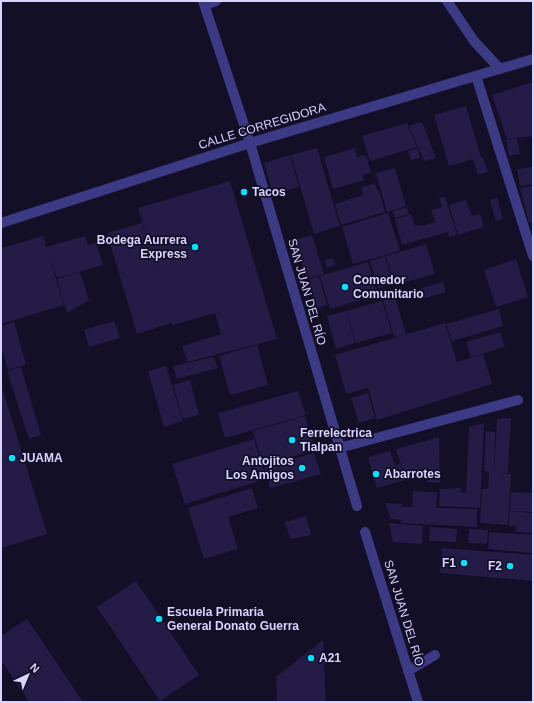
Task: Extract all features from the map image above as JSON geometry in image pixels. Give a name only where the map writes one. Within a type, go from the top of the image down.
[{"type":"street","points":[[204,3],[216,1]]},
{"type":"street","points":[[447,1],[474,41],[500,69]]},
{"type":"street","name":"SAN JUAN DEL RÍO","points":[[204,3],[250,143],[357,506]]},
{"type":"street","name":"CALLE CORREGIDORA","points":[[1,223],[250,143],[533,59]]},
{"type":"street","points":[[476,76],[533,256]]},
{"type":"street","points":[[339,448],[518,400]]},
{"type":"street","name":"SAN JUAN DEL RÍO","points":[[365,532],[418,702]]},
{"type":"street","points":[[408,672],[435,655]]},
{"type":"building","points":[[533,82],[533,136],[507,139],[492,95]]},
{"type":"building","points":[[466,106],[481,157],[483,157],[488,172],[478,175],[473,159],[449,166],[434,115]]},
{"type":"building","points":[[422,122],[436,158],[424,161],[409,126]]},
{"type":"building","points":[[407,123],[417,147],[370,161],[362,136]]},
{"type":"building","points":[[517,138],[520,154],[509,156],[506,140]]},
{"type":"building","points":[[317,148],[340,226],[314,234],[291,155]]},
{"type":"building","points":[[355,148],[357,157],[366,155],[371,172],[363,175],[364,180],[333,189],[324,157]]},
{"type":"building","points":[[418,148],[420,158],[411,160],[408,151]]},
{"type":"building","points":[[290,155],[299,187],[273,195],[264,163]]},
{"type":"building","points":[[533,167],[533,184],[520,186],[517,169]]},
{"type":"building","points":[[395,168],[406,206],[387,212],[376,173]]},
{"type":"building","points":[[230,181],[277,339],[188,362],[182,346],[221,334],[215,313],[173,325],[172,323],[137,334],[107,233],[142,223],[158,276],[138,208]]},
{"type":"building","points":[[375,183],[385,212],[341,225],[335,204],[363,195],[361,187]]},
{"type":"building","points":[[533,186],[533,222],[529,223],[520,188]]},
{"type":"building","points":[[445,197],[457,235],[449,237],[448,232],[402,245],[395,219],[411,214],[415,226],[435,222],[431,210],[442,207],[439,198]]},
{"type":"building","points":[[497,198],[503,219],[496,221],[490,200]]},
{"type":"building","points":[[466,200],[472,216],[480,214],[484,227],[458,235],[449,205]]},
{"type":"building","points":[[407,207],[409,214],[395,218],[393,211]]},
{"type":"building","points":[[388,213],[400,251],[353,264],[342,227]]},
{"type":"building","points":[[312,235],[324,274],[307,279],[295,240]]},
{"type":"building","points":[[43,236],[46,247],[85,236],[88,245],[96,243],[103,265],[57,278],[50,259],[64,305],[1,324],[1,248]]},
{"type":"building","points":[[426,244],[435,274],[394,285],[386,256]]},
{"type":"building","points":[[385,256],[393,284],[378,288],[370,261]]},
{"type":"building","points":[[333,258],[335,265],[327,268],[325,260]]},
{"type":"building","points":[[516,259],[528,297],[496,307],[484,270]]},
{"type":"building","points":[[368,262],[378,295],[330,309],[320,276]]},
{"type":"building","points":[[80,272],[89,300],[67,313],[57,279]]},
{"type":"building","points":[[319,276],[327,305],[317,308],[308,280]]},
{"type":"building","points":[[443,282],[446,292],[419,300],[416,290]]},
{"type":"building","points":[[395,297],[406,334],[394,337],[383,300]]},
{"type":"building","points":[[382,301],[392,333],[356,343],[346,311]]},
{"type":"building","points":[[499,309],[503,326],[452,341],[446,324]]},
{"type":"building","points":[[346,311],[355,343],[336,349],[327,316]]},
{"type":"building","points":[[114,321],[120,338],[89,347],[84,330]]},
{"type":"building","points":[[14,322],[26,364],[8,370],[1,346],[1,326]]},
{"type":"building","points":[[445,323],[457,362],[483,354],[492,384],[377,420],[368,388],[346,394],[335,355]]},
{"type":"building","points":[[500,332],[505,347],[471,357],[466,342]]},
{"type":"building","points":[[257,345],[268,385],[230,395],[219,356]]},
{"type":"building","points":[[214,357],[218,368],[177,379],[173,366]]},
{"type":"building","points":[[166,366],[183,421],[164,427],[148,371]]},
{"type":"building","points":[[21,367],[41,435],[29,439],[7,371]]},
{"type":"building","points":[[190,380],[199,415],[183,419],[173,385]]},
{"type":"building","name":"JUAMA","points":[[1,384],[47,534],[1,548]]},
{"type":"building","points":[[298,391],[306,415],[225,438],[218,413]]},
{"type":"building","points":[[368,393],[375,418],[359,423],[351,398]]},
{"type":"building","points":[[305,416],[315,450],[263,465],[253,431]]},
{"type":"building","points":[[511,418],[508,473],[499,473],[511,474],[508,525],[480,523],[482,489],[488,489],[489,472],[484,471],[486,431],[495,432],[494,473],[497,419]]},
{"type":"building","points":[[484,423],[480,508],[439,506],[440,489],[461,488],[460,492],[466,493],[469,427]]},
{"type":"building","points":[[439,437],[440,483],[427,482],[427,474],[406,480],[396,449]]},
{"type":"building","points":[[254,439],[266,479],[185,504],[172,464]]},
{"type":"building","points":[[390,451],[395,465],[400,464],[405,480],[377,488],[368,457]]},
{"type":"building","points":[[314,453],[321,474],[270,488],[264,467]]},
{"type":"building","points":[[252,488],[258,508],[228,517],[238,549],[204,559],[188,508]]},
{"type":"building","points":[[413,491],[437,492],[436,508],[477,509],[477,527],[401,523],[401,520],[391,519],[385,503],[402,504],[402,507],[412,507]]},
{"type":"building","points":[[511,492],[533,493],[533,512],[510,511]]},
{"type":"building","points":[[510,511],[533,513],[533,533],[516,532],[516,526],[509,526]]},
{"type":"building","points":[[306,516],[311,535],[290,539],[285,522]]},
{"type":"building","points":[[389,523],[423,526],[422,544],[393,542]]},
{"type":"building","points":[[430,527],[457,529],[456,542],[429,541]]},
{"type":"building","points":[[469,529],[488,530],[487,544],[468,543]]},
{"type":"building","points":[[489,532],[533,535],[533,553],[488,549]]},
{"type":"building","points":[[442,548],[533,555],[533,581],[440,573]]},
{"type":"building","points":[[136,581],[199,675],[160,701],[97,607]]},
{"type":"building","points":[[27,619],[83,702],[29,702],[1,660],[1,636]]},
{"type":"building","name":"A21","points":[[323,640],[326,702],[277,702],[276,677]]},
{"type":"place","name":"Tacos","points":[[244,192]]},
{"type":"place","name":"Bodega Aurrera Express","points":[[195,247]]},
{"type":"place","name":"Comedor Comunitario","points":[[345,287]]},
{"type":"place","name":"Ferrelectrica Tlalpan","points":[[292,440]]},
{"type":"place","name":"JUAMA","points":[[12,458]]},
{"type":"place","name":"Antojitos Los Amigos","points":[[302,468]]},
{"type":"place","name":"Abarrotes","points":[[376,474]]},
{"type":"place","name":"F1","points":[[464,563]]},
{"type":"place","name":"F2","points":[[510,566]]},
{"type":"place","name":"Escuela Primaria General Donato Guerra","points":[[159,619]]},
{"type":"place","name":"A21","points":[[311,658]]}]
